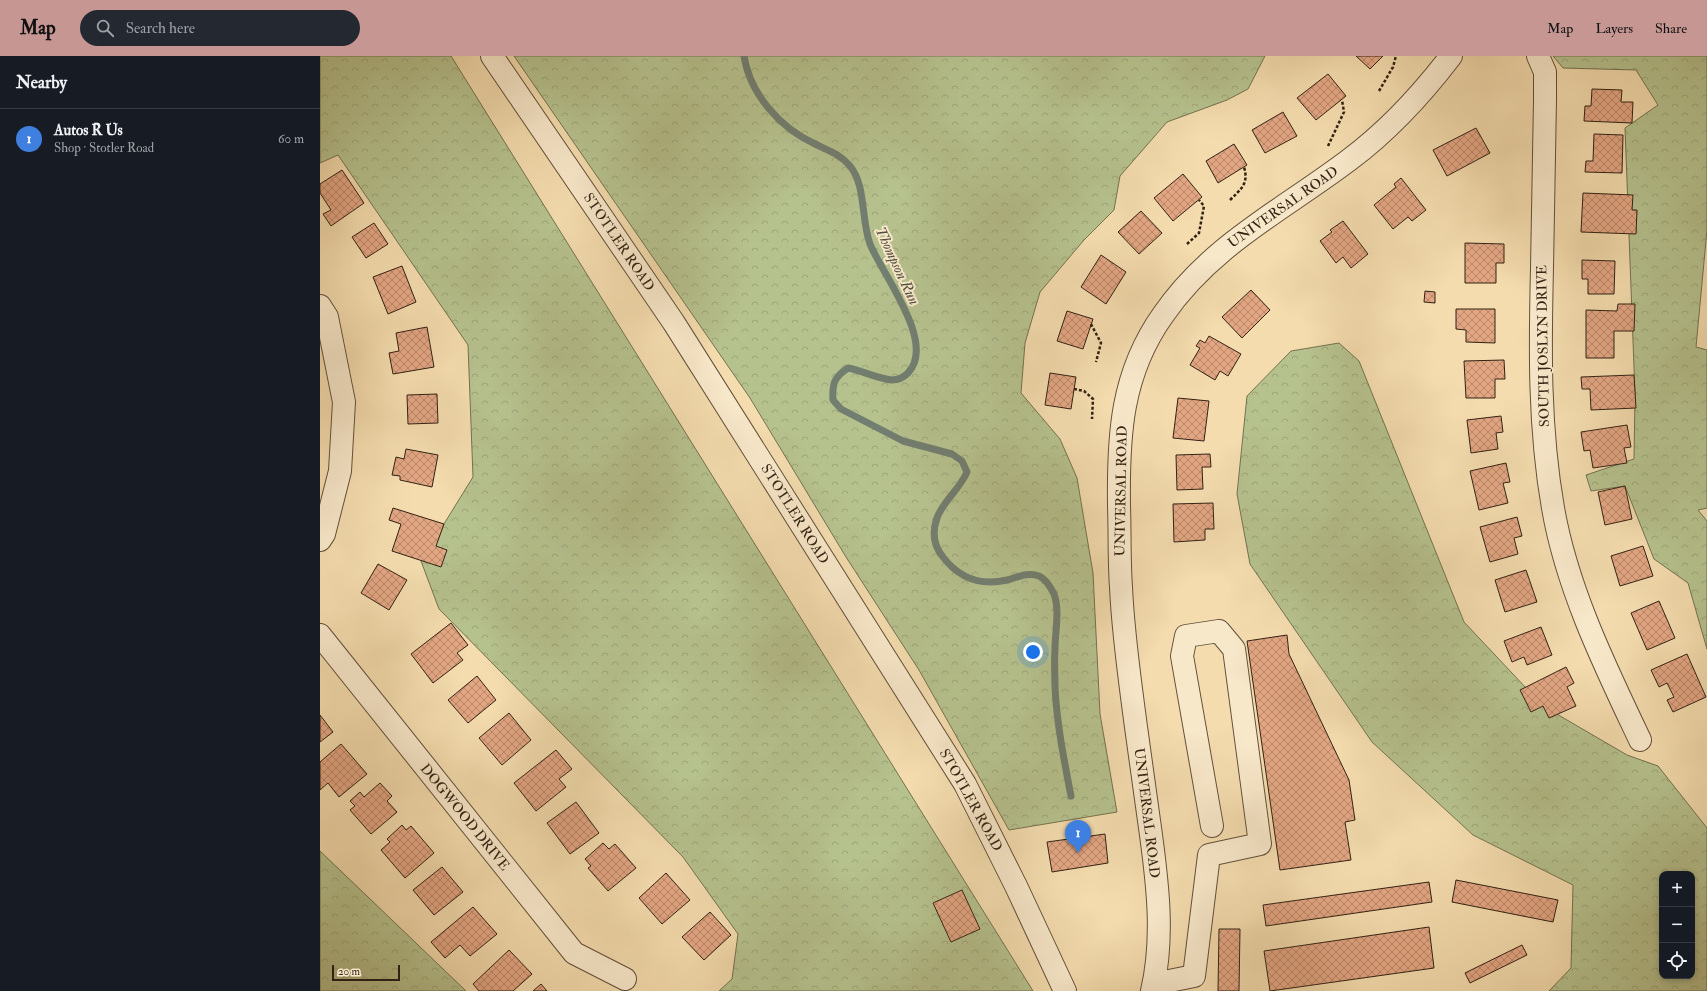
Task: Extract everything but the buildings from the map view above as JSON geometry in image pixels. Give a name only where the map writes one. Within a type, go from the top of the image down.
[{"type":"street","name":"STOTLER ROAD","points":[[492,56],[674,322],[965,784],[1016,886],[1065,991]]},
{"type":"street","name":"UNIVERSAL ROAD","points":[[1153,988],[1157,972],[1159,928],[1156,875],[1128,669],[1121,589],[1120,430],[1130,381],[1142,348],[1162,315],[1188,281],[1222,249],[1350,160],[1392,124],[1451,56]]},
{"type":"street","name":"SOUTH JOSLYN DRIVE","points":[[1538,56],[1545,72],[1540,334],[1541,402],[1553,510],[1572,580],[1599,651],[1640,740]]},
{"type":"street","points":[[320,306],[327,317],[344,402],[340,471],[324,534],[320,540]]},
{"type":"street","points":[[1153,988],[1194,976],[1209,855],[1260,844],[1234,649],[1219,631],[1186,636],[1182,656],[1212,826]]},
{"type":"street","name":"DOGWOOD DRIVE","points":[[320,635],[574,954],[625,979]]},
{"type":"path","points":[[1379,91],[1393,67],[1396,56]]},
{"type":"path","points":[[1328,146],[1344,112],[1342,100]]},
{"type":"path","points":[[1230,200],[1242,188],[1247,177],[1244,167]]},
{"type":"path","points":[[1187,244],[1199,233],[1204,206],[1199,200]]},
{"type":"path","points":[[1091,324],[1101,343],[1101,348],[1096,362]]},
{"type":"path","points":[[1074,389],[1084,391],[1093,400],[1092,419]]},
{"type":"green space","points":[[320,56],[451,56],[1033,991],[719,991],[732,979],[738,934],[683,857],[439,609],[421,561],[473,477],[468,345],[338,155],[320,163]]},
{"type":"green space","points":[[514,56],[1265,56],[1248,89],[1227,100],[1167,122],[1120,176],[1114,210],[1084,240],[1040,292],[1025,343],[1021,393],[1060,439],[1077,478],[1093,573],[1100,714],[1117,812],[1009,830],[919,670],[846,557],[750,398]]},
{"type":"green space","points":[[1553,56],[1707,56],[1707,230],[1696,347],[1707,350],[1707,508],[1698,510],[1707,521],[1707,649],[1688,583],[1654,559],[1625,486],[1591,491],[1586,475],[1634,459],[1635,394],[1625,128],[1658,105],[1636,70],[1563,68]]},
{"type":"green space","points":[[1339,343],[1359,361],[1464,622],[1543,706],[1627,755],[1658,766],[1707,828],[1707,991],[1549,991],[1571,968],[1573,885],[1473,835],[1372,742],[1250,564],[1237,494],[1247,396],[1291,351]]},
{"type":"green space","points":[[320,851],[466,991],[320,991]]},
{"type":"waterway","name":"Thompson Run","points":[[744,56],[747,70],[753,84],[760,96],[779,119],[802,137],[842,158],[855,174],[859,183],[865,224],[870,244],[895,290],[912,327],[916,344],[915,360],[905,376],[892,380],[848,368],[835,381],[833,400],[841,409],[903,441],[952,454],[962,461],[967,472],[960,484],[947,500],[937,518],[934,528],[934,538],[937,548],[949,564],[963,575],[980,581],[997,582],[1019,576],[1039,576],[1050,586],[1054,594],[1057,607],[1055,659],[1057,715],[1071,796]]},
{"type":"place","name":"Autos R Us","points":[[1078,853]]}]
